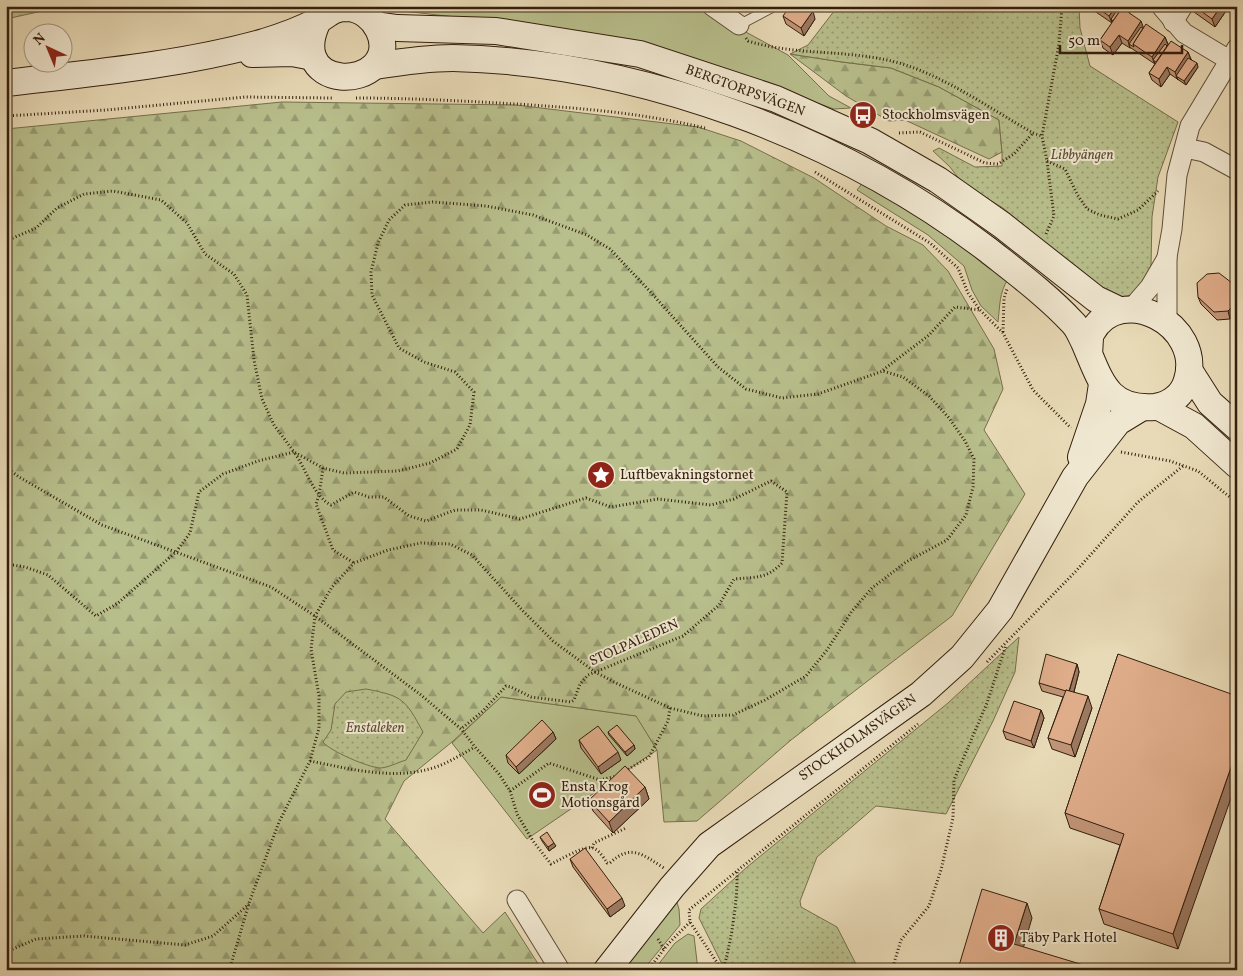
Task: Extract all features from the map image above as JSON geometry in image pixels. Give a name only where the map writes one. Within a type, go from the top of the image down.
[{"type":"main road","name":"BERGTORPSVÄGEN","points":[[6,83],[109,71],[207,55],[265,41],[325,13],[348,8],[372,13],[397,28],[496,30],[640,54],[776,99],[870,141],[938,180],[1002,226],[1096,299],[1125,309]]},
{"type":"main road","points":[[313,57],[313,32],[325,13]]},
{"type":"main road","points":[[372,13],[383,40],[382,53],[375,66]]},
{"type":"main road","name":"BERGTORPSVÄGEN","points":[[207,55],[292,53],[313,57],[319,66],[329,74],[343,78],[355,77],[375,66],[451,58],[542,64],[635,84],[728,110],[819,149],[893,186],[962,230],[1021,276],[1076,325],[1089,353]]},
{"type":"main road","points":[[1237,427],[1210,403],[1189,370],[1184,344],[1178,332],[1168,322],[1154,314],[1125,309],[1103,319],[1091,333],[1089,353],[1102,384],[1111,396],[1125,404],[1150,407],[1194,426],[1237,465]]},
{"type":"main road","points":[[1150,407],[1175,400],[1186,384],[1189,370]]},
{"type":"main road","name":"STOCKHOLMSVÄGEN","points":[[1075,477],[1099,404],[1102,384]]},
{"type":"main road","name":"STOCKHOLMSVÄGEN","points":[[607,970],[672,887],[709,845],[921,694],[962,657],[1000,610],[1075,477],[1118,422],[1150,407]]},
{"type":"street","points":[[712,6],[739,25]]},
{"type":"street","points":[[1161,6],[1178,14],[1184,33],[1233,54],[1190,126],[1177,174],[1167,257],[1168,322]]},
{"type":"street","points":[[1185,148],[1204,152],[1237,170]]},
{"type":"street","points":[[1125,309],[1150,287],[1167,257]]},
{"type":"street","points":[[517,900],[560,970]]},
{"type":"lane","points":[[739,25],[775,6]]},
{"type":"path","points":[[1043,239],[1054,216],[1042,136],[1059,44],[1062,6]]},
{"type":"path","points":[[739,25],[748,41],[765,46],[886,60],[921,70],[1033,133],[1042,136]]},
{"type":"path","points":[[6,116],[245,98],[342,98]]},
{"type":"path","points":[[351,98],[419,98],[600,110],[669,119],[706,128]]},
{"type":"path","points":[[896,134],[920,132],[985,162],[998,164],[1014,154],[1033,133]]},
{"type":"path","points":[[1047,161],[1065,169],[1077,194],[1087,209],[1100,215],[1118,219],[1138,210],[1160,189],[1176,189]]},
{"type":"path","points":[[813,171],[930,243],[958,268],[968,293],[980,310],[1003,333],[1033,390],[1076,433]]},
{"type":"path","points":[[6,241],[36,228],[57,208],[84,194],[113,191],[161,200],[188,223],[205,254],[234,274],[247,295],[254,360],[262,399],[274,425],[302,463],[319,495]]},
{"type":"path","points":[[6,564],[24,567],[48,575],[96,616],[118,602],[176,552],[190,533],[199,492],[223,474],[258,461],[294,452],[324,468],[344,473],[398,471],[430,463],[456,449],[470,424],[474,392],[455,372],[424,362],[399,348],[372,295],[371,272],[378,243],[389,220],[405,205],[432,202],[486,206],[532,216],[587,235],[610,249],[718,367],[746,389],[782,398],[818,394],[883,371],[929,335],[955,307],[980,310]]},
{"type":"path","points":[[1003,333],[1004,298],[1011,280]]},
{"type":"path","points":[[227,970],[230,968],[249,903],[279,822],[310,762],[319,728],[319,696],[311,649],[316,616],[332,587],[354,563],[388,550],[421,543],[450,544],[472,555],[522,611],[553,641],[595,672],[624,688],[670,708],[702,716],[733,715],[765,700],[806,676],[827,650],[852,611],[872,588],[906,562],[947,540],[966,515],[972,487],[974,459],[965,441],[949,418],[929,396],[902,378],[883,371]]},
{"type":"path","points":[[1113,450],[1170,461],[1198,471],[1237,503]]},
{"type":"path","points":[[6,467],[102,525],[271,588],[316,616],[462,729],[475,748],[499,774],[510,791],[517,814],[532,840],[551,864],[586,847],[598,851],[607,863],[610,863],[617,856],[629,852],[643,855],[668,871],[664,876],[664,880],[672,887]]},
{"type":"path","points":[[324,468],[316,504],[332,550],[354,563]]},
{"type":"path","name":"STOLPALEDEN","points":[[319,495],[326,503],[331,505],[354,492],[369,497],[384,497],[409,516],[426,521],[454,510],[480,510],[520,518],[586,498],[611,507],[658,499],[711,505],[734,499],[770,481],[787,492],[782,563],[772,573],[734,579],[719,605],[683,636],[588,675],[580,684],[574,700],[571,702],[531,697],[506,686],[483,711],[462,729]]},
{"type":"path","points":[[892,970],[902,940],[929,906],[941,870],[953,818],[954,780],[987,703],[1007,643]]},
{"type":"path","points":[[510,791],[549,763],[600,780],[616,776],[649,757],[668,720],[670,708]]},
{"type":"path","points":[[310,762],[397,774],[436,767],[475,748]]},
{"type":"path","points":[[592,848],[594,842],[626,828]]},
{"type":"path","points":[[722,970],[727,956],[737,884],[737,871]]},
{"type":"path","points":[[7,952],[36,939],[84,936],[185,945],[213,936],[249,903]]},
{"type":"path","points":[[693,907],[689,910],[690,922],[722,970]]},
{"type":"path","points":[[648,970],[668,944],[690,922]]},
{"type":"green space","points":[[6,6],[65,6],[6,19]]},
{"type":"green space","points":[[396,6],[698,6],[788,55],[829,96],[851,108],[834,109],[694,59],[507,23],[403,11]]},
{"type":"green space","name":"Libbyängen","points":[[838,6],[1079,6],[1080,28],[1090,66],[1178,122],[1158,177],[1152,217],[1151,266],[1138,291],[1128,296],[1115,297],[1096,285],[1003,208],[963,184],[950,167],[933,151],[939,148],[975,167],[1002,166],[999,120],[939,87],[891,68],[790,54],[808,45]]},
{"type":"green space","points":[[790,54],[891,68],[939,87],[999,120],[1002,152],[989,159],[905,120],[889,121],[846,96]]},
{"type":"green space","points":[[282,102],[516,105],[698,127],[741,141],[814,178],[886,226],[923,245],[948,271],[994,349],[1003,389],[984,430],[1025,494],[952,616],[791,740],[697,821],[664,822],[657,750],[636,716],[501,697],[452,742],[404,781],[385,819],[483,933],[505,912],[542,970],[6,970],[6,129]]},
{"type":"green space","points":[[864,181],[983,255],[1008,279],[1001,295],[998,322],[981,306],[972,290],[964,266],[928,235],[857,190]]},
{"type":"green space","points":[[1019,637],[1015,672],[993,721],[946,814],[876,806],[817,857],[800,901],[801,907],[837,927],[859,970],[725,970],[699,918],[701,909],[747,867],[948,703]]},
{"type":"green space","name":"Enstaleken","points":[[366,689],[396,697],[412,712],[423,732],[406,760],[383,768],[374,767],[341,754],[323,742],[331,730],[335,704],[346,692]]},
{"type":"green space","name":"Ensta Krog Motionsgård","points":[[501,697],[637,716],[657,750],[527,839],[452,743]]},
{"type":"green space","points":[[675,896],[679,909],[680,925],[643,970],[620,970]]},
{"type":"green space","points":[[688,934],[694,936],[698,970],[654,970],[675,943]]},
{"type":"building","points":[[790,6],[805,6],[813,11],[801,28],[783,16]]},
{"type":"building","points":[[1095,6],[1116,6],[1109,16]]},
{"type":"building","points":[[1120,6],[1129,7],[1126,11],[1122,8],[1113,21],[1111,19]]},
{"type":"building","points":[[1194,6],[1221,6],[1212,19]]},
{"type":"building","points":[[1122,8],[1141,21],[1128,41],[1119,35],[1110,47],[1100,40]]},
{"type":"building","points":[[1146,24],[1165,37],[1152,57],[1133,44]]},
{"type":"building","points":[[1141,27],[1143,28],[1133,44],[1134,47],[1129,44]]},
{"type":"building","points":[[1171,41],[1188,52],[1175,72],[1167,67],[1159,79],[1149,73]]},
{"type":"building","points":[[1165,44],[1167,46],[1156,62],[1153,60]]},
{"type":"building","points":[[1188,58],[1197,63],[1184,81],[1176,76]]},
{"type":"building","points":[[1237,244],[1237,254],[1232,251]]},
{"type":"building","points":[[1219,273],[1236,286],[1237,302],[1228,311],[1214,312],[1198,297],[1197,283],[1207,274]]},
{"type":"building","points":[[1046,654],[1077,664],[1069,691],[1039,683]]},
{"type":"building","points":[[1118,654],[1237,696],[1237,750],[1173,934],[1099,909],[1124,834],[1065,813]]},
{"type":"building","points":[[1066,690],[1088,696],[1071,745],[1048,738]]},
{"type":"building","points":[[1014,701],[1041,710],[1031,741],[1003,731]]},
{"type":"building","points":[[542,720],[553,732],[516,767],[506,755]]},
{"type":"building","points":[[617,725],[634,745],[625,752],[608,732]]},
{"type":"building","points":[[598,726],[618,752],[598,767],[579,740]]},
{"type":"building","points":[[625,766],[645,787],[609,822],[589,800]]},
{"type":"building","points":[[547,832],[554,843],[548,847],[540,837]]},
{"type":"building","points":[[585,848],[622,898],[607,909],[570,859]]},
{"type":"building","points":[[982,889],[1027,903],[1014,944],[1100,970],[958,969]]},
{"type":"place","name":"Stockholmsvägen","points":[[863,115]]},
{"type":"place","name":"Luftbevakningstornet","points":[[601,475]]},
{"type":"place","name":"Ensta Krog Motionsgård","points":[[542,795]]},
{"type":"place","name":"Täby Park Hotel","points":[[1001,938]]}]
